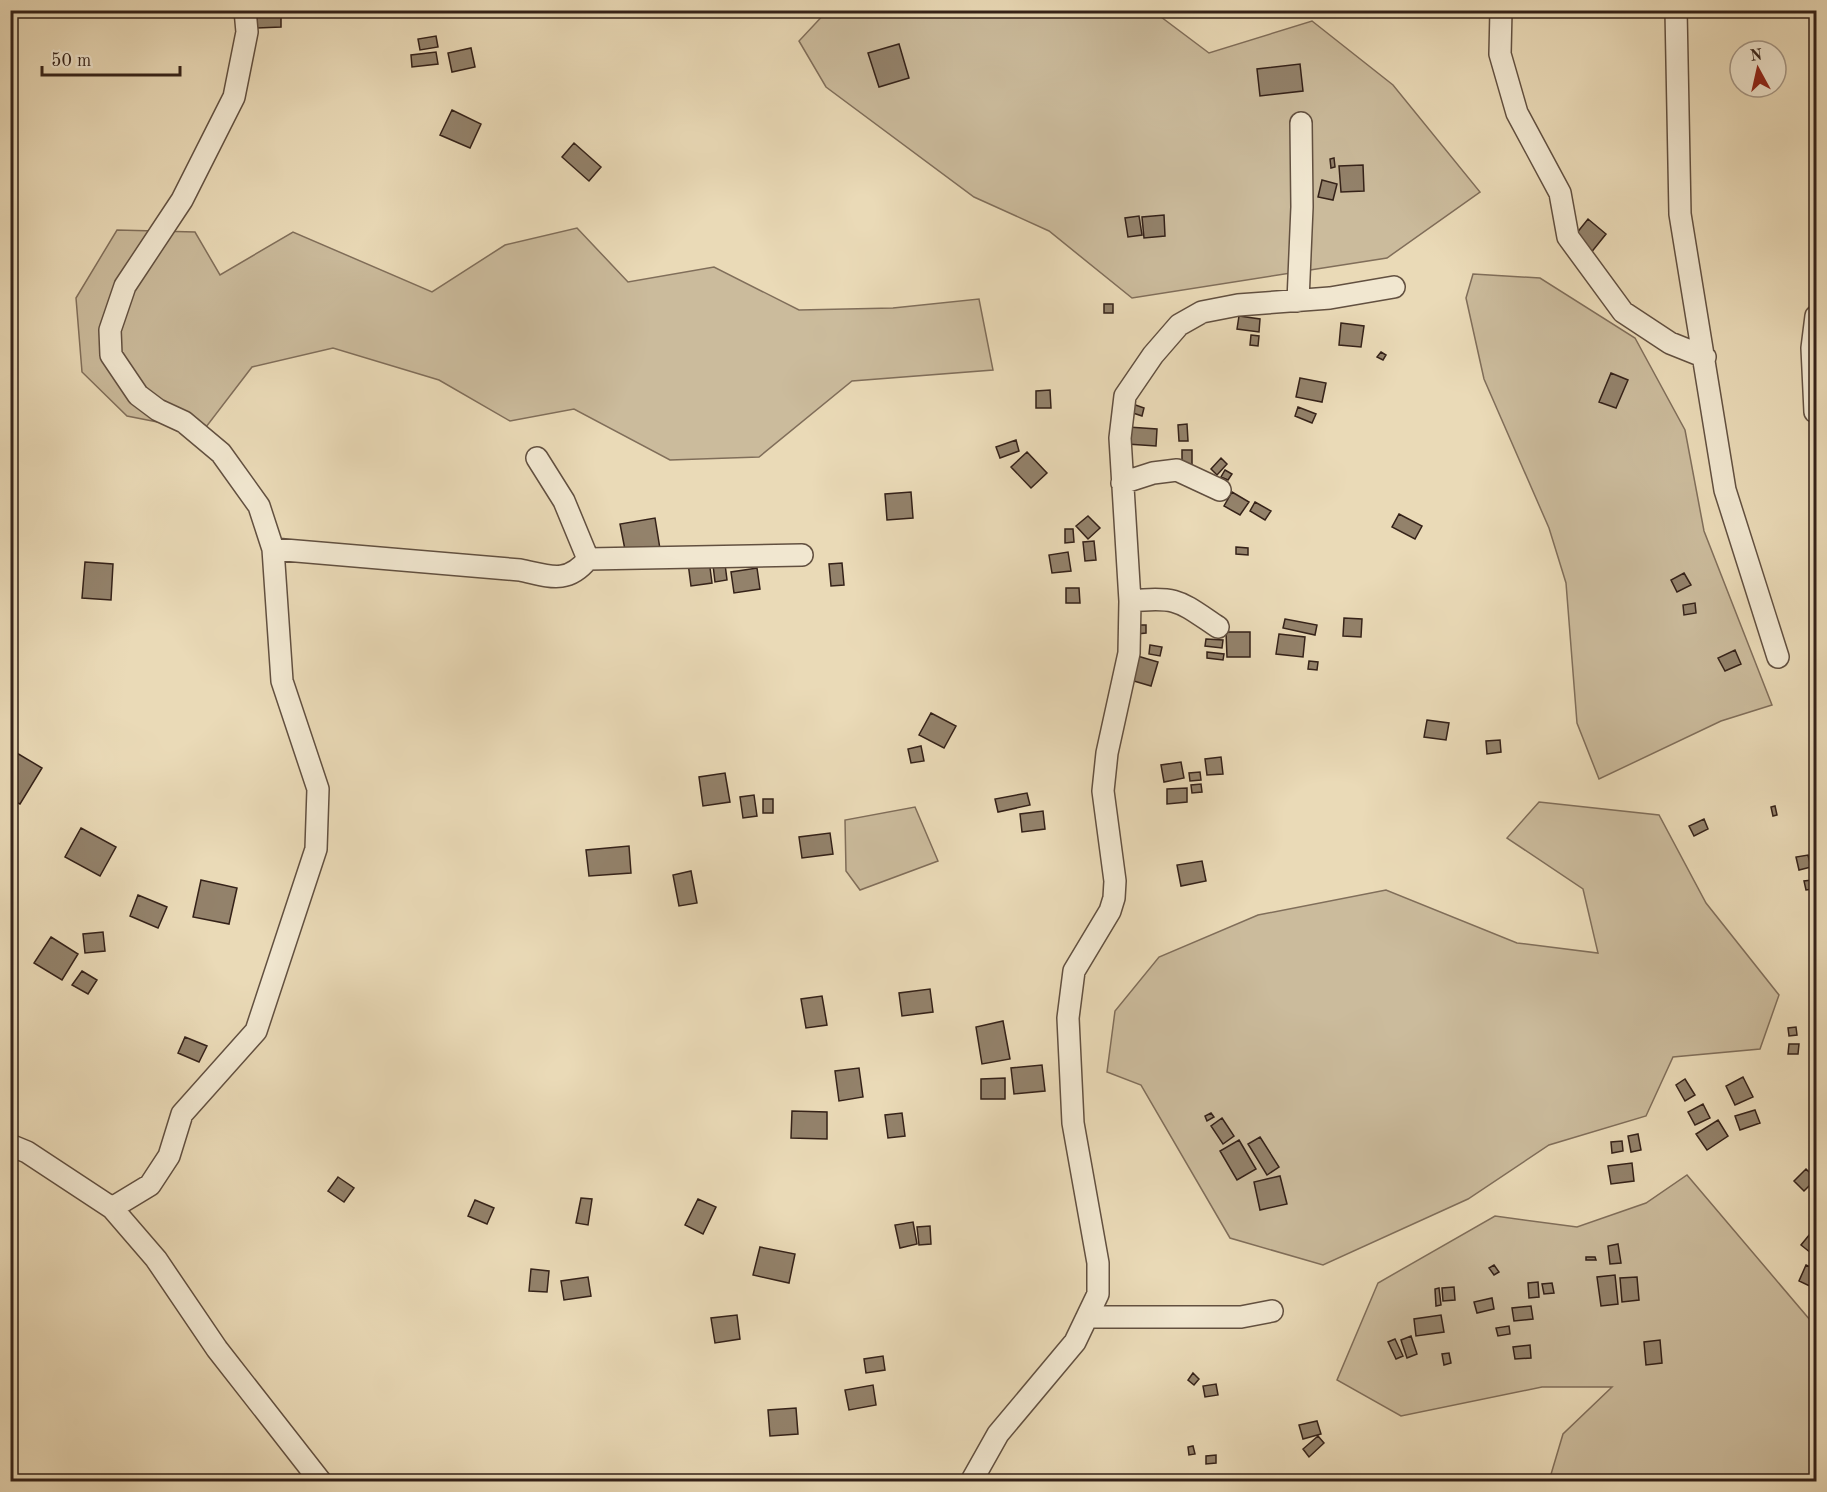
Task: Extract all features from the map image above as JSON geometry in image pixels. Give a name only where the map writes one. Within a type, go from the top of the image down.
[{"type":"street","points":[[112,1208],[150,1185],[169,1156],[182,1114],[255,1031],[316,849],[318,789],[282,681],[273,549],[259,506],[221,453],[184,422],[158,410],[138,395],[111,355],[110,330],[125,286],[182,200],[234,97],[247,32],[244,10]]},
{"type":"street","points":[[1501,10],[1500,54],[1517,113],[1560,193],[1568,237],[1623,312],[1670,343],[1705,357]]},
{"type":"street","points":[[1677,10],[1680,214],[1725,490],[1778,657]]},
{"type":"street","points":[[1298,301],[1302,207],[1301,123]]},
{"type":"street","points":[[971,1482],[998,1434],[1075,1342],[1098,1294],[1098,1263],[1073,1123],[1068,1018],[1074,971],[1110,911],[1114,898],[1115,881],[1103,791],[1107,753],[1129,653],[1130,601],[1120,438],[1125,396],[1153,355],[1179,325],[1202,312],[1238,305],[1298,301],[1394,287]]},
{"type":"street","points":[[1815,412],[1812,348],[1816,316]]},
{"type":"street","points":[[537,458],[564,501],[588,559]]},
{"type":"street","points":[[1122,483],[1153,473],[1177,470],[1220,490]]},
{"type":"street","points":[[273,549],[520,570],[558,578],[578,573],[588,559]]},
{"type":"street","points":[[588,559],[802,555]]},
{"type":"street","points":[[1130,601],[1163,597],[1181,602],[1218,627]]},
{"type":"street","points":[[10,1145],[27,1152],[112,1208],[156,1259],[217,1349],[321,1482]]},
{"type":"street","points":[[1087,1317],[1241,1317],[1272,1311]]},
{"type":"shaded area","points":[[828,10],[1153,11],[1209,53],[1312,21],[1393,85],[1480,192],[1387,258],[1132,298],[1049,231],[974,197],[826,87],[799,41]]},
{"type":"shaded area","points":[[577,228],[628,282],[714,267],[799,310],[893,308],[979,299],[993,370],[852,381],[759,457],[670,460],[574,409],[510,421],[439,380],[333,348],[252,367],[203,431],[127,416],[82,372],[76,298],[117,230],[195,232],[220,275],[293,232],[432,292],[505,245]]},
{"type":"shaded area","points":[[1473,274],[1540,278],[1635,338],[1685,430],[1704,531],[1772,705],[1721,721],[1599,779],[1577,723],[1566,583],[1549,528],[1484,379],[1466,298]]},
{"type":"shaded area","points":[[1539,802],[1659,815],[1706,903],[1779,995],[1760,1049],[1673,1057],[1646,1116],[1549,1145],[1468,1199],[1323,1265],[1230,1238],[1141,1085],[1107,1072],[1115,1011],[1159,957],[1258,915],[1386,890],[1517,943],[1598,953],[1583,889],[1507,838]]},
{"type":"shaded area","points":[[915,807],[938,861],[860,890],[846,871],[845,820]]},
{"type":"shaded area","points":[[1687,1175],[1816,1327],[1816,1481],[1549,1481],[1563,1434],[1612,1387],[1542,1387],[1401,1416],[1337,1380],[1378,1283],[1495,1216],[1577,1227],[1646,1203]]},
{"type":"building","points":[[257,10],[281,10],[281,27],[257,28]]},
{"type":"building","points":[[436,36],[438,47],[420,50],[418,39]]},
{"type":"building","points":[[899,44],[909,78],[879,87],[868,53]]},
{"type":"building","points":[[471,48],[475,67],[452,72],[448,53]]},
{"type":"building","points":[[436,52],[438,64],[412,67],[411,55]]},
{"type":"building","points":[[1300,64],[1303,91],[1260,96],[1257,69]]},
{"type":"building","points":[[452,110],[481,124],[470,148],[440,135]]},
{"type":"building","points":[[574,143],[601,167],[589,181],[562,157]]},
{"type":"building","points":[[1334,158],[1335,167],[1331,168],[1330,159]]},
{"type":"building","points":[[1363,165],[1364,191],[1341,192],[1339,166]]},
{"type":"building","points":[[1322,180],[1337,184],[1333,200],[1318,197]]},
{"type":"building","points":[[1164,215],[1165,236],[1144,238],[1142,217]]},
{"type":"building","points":[[1139,216],[1142,235],[1128,237],[1125,218]]},
{"type":"building","points":[[1588,219],[1606,234],[1590,254],[1572,239]]},
{"type":"building","points":[[1104,304],[1113,304],[1113,313],[1104,313]]},
{"type":"building","points":[[1239,316],[1260,319],[1259,332],[1237,329]]},
{"type":"building","points":[[1341,323],[1364,326],[1361,347],[1339,345]]},
{"type":"building","points":[[1251,335],[1259,336],[1258,346],[1250,345]]},
{"type":"building","points":[[1381,352],[1386,355],[1383,360],[1377,357]]},
{"type":"building","points":[[1611,373],[1628,380],[1616,408],[1599,402]]},
{"type":"building","points":[[1300,378],[1326,383],[1322,402],[1296,397]]},
{"type":"building","points":[[1050,390],[1051,408],[1036,408],[1036,391]]},
{"type":"building","points":[[1127,402],[1144,408],[1142,416],[1124,410]]},
{"type":"building","points":[[1298,407],[1316,414],[1312,423],[1295,416]]},
{"type":"building","points":[[1187,424],[1188,441],[1179,441],[1178,425]]},
{"type":"building","points":[[1128,427],[1157,429],[1156,446],[1127,444]]},
{"type":"building","points":[[1016,440],[1019,451],[1000,458],[996,447]]},
{"type":"building","points":[[1182,450],[1192,450],[1192,468],[1182,468]]},
{"type":"building","points":[[1027,452],[1047,473],[1031,488],[1011,467]]},
{"type":"building","points":[[1221,458],[1227,464],[1217,475],[1211,469]]},
{"type":"building","points":[[1225,470],[1232,474],[1228,480],[1221,477]]},
{"type":"building","points":[[911,492],[913,518],[887,520],[885,494]]},
{"type":"building","points":[[1232,492],[1249,502],[1240,515],[1224,506]]},
{"type":"building","points":[[1255,502],[1271,511],[1265,520],[1250,511]]},
{"type":"building","points":[[1399,514],[1422,526],[1415,539],[1392,527]]},
{"type":"building","points":[[1088,516],[1100,528],[1088,539],[1076,526]]},
{"type":"building","points":[[655,518],[660,549],[626,555],[620,524]]},
{"type":"building","points":[[1065,529],[1073,529],[1074,542],[1065,543]]},
{"type":"building","points":[[1094,541],[1096,560],[1085,561],[1083,542]]},
{"type":"building","points":[[1236,547],[1248,548],[1248,555],[1236,554]]},
{"type":"building","points":[[1068,552],[1071,571],[1052,573],[1049,555]]},
{"type":"building","points":[[709,560],[712,583],[691,586],[688,563]]},
{"type":"building","points":[[85,562],[113,564],[111,600],[82,598]]},
{"type":"building","points":[[842,563],[844,585],[831,586],[829,564]]},
{"type":"building","points":[[725,564],[727,580],[715,582],[713,565]]},
{"type":"building","points":[[757,568],[760,589],[734,593],[731,572]]},
{"type":"building","points":[[1684,573],[1691,585],[1677,592],[1671,580]]},
{"type":"building","points":[[1066,588],[1079,588],[1080,603],[1066,603]]},
{"type":"building","points":[[1695,603],[1696,613],[1684,615],[1683,605]]},
{"type":"building","points":[[1344,618],[1362,619],[1361,637],[1343,636]]},
{"type":"building","points":[[1285,619],[1317,625],[1315,635],[1283,628]]},
{"type":"building","points":[[1137,625],[1146,625],[1146,633],[1137,634]]},
{"type":"building","points":[[1226,632],[1250,632],[1250,657],[1227,657]]},
{"type":"building","points":[[1279,634],[1305,637],[1303,657],[1276,654]]},
{"type":"building","points":[[1206,639],[1223,640],[1222,648],[1205,646]]},
{"type":"building","points":[[1150,645],[1162,647],[1160,656],[1149,654]]},
{"type":"building","points":[[1735,650],[1741,664],[1725,671],[1718,658]]},
{"type":"building","points":[[1207,652],[1224,654],[1223,660],[1207,658]]},
{"type":"building","points":[[1134,655],[1158,662],[1151,686],[1127,679]]},
{"type":"building","points":[[1309,661],[1318,662],[1317,670],[1308,669]]},
{"type":"building","points":[[931,713],[956,726],[944,748],[919,735]]},
{"type":"building","points":[[1427,720],[1449,723],[1446,740],[1424,737]]},
{"type":"building","points":[[1500,740],[1501,752],[1487,754],[1486,741]]},
{"type":"building","points":[[921,746],[924,761],[911,763],[908,749]]},
{"type":"building","points":[[10,749],[42,768],[20,804],[10,799]]},
{"type":"building","points":[[1221,757],[1223,774],[1207,775],[1205,759]]},
{"type":"building","points":[[1181,762],[1184,778],[1164,782],[1161,765]]},
{"type":"building","points":[[1200,772],[1201,780],[1190,781],[1189,773]]},
{"type":"building","points":[[725,773],[730,802],[703,806],[699,777]]},
{"type":"building","points":[[1201,784],[1202,792],[1192,793],[1191,785]]},
{"type":"building","points":[[1187,788],[1187,802],[1167,804],[1167,789]]},
{"type":"building","points":[[1027,793],[1030,805],[998,812],[995,799]]},
{"type":"building","points":[[754,795],[757,816],[743,818],[740,797]]},
{"type":"building","points":[[763,799],[773,799],[773,813],[763,813]]},
{"type":"building","points":[[1775,806],[1777,815],[1773,816],[1771,807]]},
{"type":"building","points":[[1043,811],[1045,829],[1022,832],[1020,814]]},
{"type":"building","points":[[1704,819],[1708,829],[1694,836],[1689,826]]},
{"type":"building","points":[[81,828],[116,847],[100,876],[65,857]]},
{"type":"building","points":[[830,833],[833,854],[802,858],[799,837]]},
{"type":"building","points":[[629,846],[631,873],[589,876],[586,850]]},
{"type":"building","points":[[1808,855],[1811,867],[1799,870],[1796,857]]},
{"type":"building","points":[[1202,861],[1206,881],[1181,886],[1177,865]]},
{"type":"building","points":[[691,871],[697,903],[679,906],[673,875]]},
{"type":"building","points":[[201,880],[237,888],[229,924],[193,917]]},
{"type":"building","points":[[1812,880],[1813,889],[1806,890],[1804,881]]},
{"type":"building","points":[[138,895],[167,907],[158,928],[130,916]]},
{"type":"building","points":[[103,932],[105,951],[85,953],[83,934]]},
{"type":"building","points":[[51,937],[78,954],[62,980],[34,963]]},
{"type":"building","points":[[82,971],[97,980],[88,994],[72,985]]},
{"type":"building","points":[[930,989],[933,1012],[902,1016],[899,993]]},
{"type":"building","points":[[822,996],[827,1025],[806,1028],[801,999]]},
{"type":"building","points":[[1003,1021],[1010,1059],[982,1064],[976,1027]]},
{"type":"building","points":[[1796,1027],[1797,1035],[1789,1036],[1788,1028]]},
{"type":"building","points":[[185,1037],[207,1046],[199,1062],[178,1053]]},
{"type":"building","points":[[1789,1044],[1799,1044],[1798,1054],[1788,1054]]},
{"type":"building","points":[[1042,1065],[1045,1091],[1014,1094],[1011,1068]]},
{"type":"building","points":[[859,1068],[863,1097],[839,1101],[835,1071]]},
{"type":"building","points":[[1743,1077],[1753,1097],[1735,1105],[1726,1086]]},
{"type":"building","points":[[1005,1078],[1005,1099],[981,1099],[981,1079]]},
{"type":"building","points":[[1685,1079],[1695,1095],[1685,1101],[1676,1085]]},
{"type":"building","points":[[1703,1104],[1710,1118],[1695,1125],[1688,1112]]},
{"type":"building","points":[[1755,1110],[1760,1123],[1740,1130],[1735,1116]]},
{"type":"building","points":[[792,1111],[827,1112],[827,1139],[791,1138]]},
{"type":"building","points":[[902,1113],[905,1136],[888,1138],[885,1115]]},
{"type":"building","points":[[1211,1113],[1214,1117],[1207,1121],[1205,1116]]},
{"type":"building","points":[[1222,1118],[1234,1136],[1223,1144],[1211,1126]]},
{"type":"building","points":[[1718,1120],[1728,1136],[1707,1150],[1696,1134]]},
{"type":"building","points":[[1638,1134],[1641,1150],[1631,1152],[1628,1136]]},
{"type":"building","points":[[1260,1137],[1279,1167],[1267,1175],[1248,1144]]},
{"type":"building","points":[[1239,1140],[1256,1169],[1237,1180],[1220,1151]]},
{"type":"building","points":[[1622,1141],[1623,1151],[1612,1153],[1611,1142]]},
{"type":"building","points":[[1632,1163],[1634,1181],[1611,1184],[1608,1166]]},
{"type":"building","points":[[1806,1169],[1816,1179],[1804,1191],[1794,1181]]},
{"type":"building","points":[[1280,1176],[1287,1204],[1260,1210],[1254,1182]]},
{"type":"building","points":[[338,1177],[354,1188],[344,1202],[328,1191]]},
{"type":"building","points":[[1816,1190],[1816,1204],[1810,1197]]},
{"type":"building","points":[[581,1198],[592,1199],[588,1225],[576,1223]]},
{"type":"building","points":[[698,1199],[716,1207],[703,1234],[685,1225]]},
{"type":"building","points":[[475,1200],[494,1208],[487,1224],[468,1216]]},
{"type":"building","points":[[913,1222],[917,1244],[900,1248],[895,1225]]},
{"type":"building","points":[[930,1226],[931,1244],[919,1245],[917,1227]]},
{"type":"building","points":[[1814,1229],[1816,1231],[1816,1257],[1801,1245]]},
{"type":"building","points":[[1618,1244],[1621,1263],[1610,1264],[1608,1246]]},
{"type":"building","points":[[760,1247],[795,1254],[789,1283],[753,1275]]},
{"type":"building","points":[[1586,1257],[1595,1257],[1596,1260],[1586,1260]]},
{"type":"building","points":[[1494,1265],[1499,1272],[1494,1275],[1489,1268]]},
{"type":"building","points":[[1806,1265],[1816,1270],[1816,1289],[1799,1281]]},
{"type":"building","points":[[531,1269],[549,1271],[547,1292],[529,1291]]},
{"type":"building","points":[[1615,1275],[1618,1304],[1601,1306],[1597,1277]]},
{"type":"building","points":[[588,1277],[591,1296],[564,1300],[561,1281]]},
{"type":"building","points":[[1637,1277],[1639,1300],[1622,1302],[1620,1278]]},
{"type":"building","points":[[1538,1282],[1539,1297],[1529,1298],[1528,1283]]},
{"type":"building","points":[[1552,1283],[1554,1293],[1544,1294],[1542,1284]]},
{"type":"building","points":[[1454,1287],[1455,1300],[1443,1301],[1442,1288]]},
{"type":"building","points":[[1439,1288],[1441,1305],[1436,1306],[1435,1289]]},
{"type":"building","points":[[1492,1298],[1494,1309],[1477,1313],[1474,1302]]},
{"type":"building","points":[[1531,1306],[1533,1319],[1514,1321],[1512,1308]]},
{"type":"building","points":[[737,1315],[740,1339],[715,1343],[711,1318]]},
{"type":"building","points":[[1441,1315],[1444,1332],[1416,1336],[1414,1319]]},
{"type":"building","points":[[1509,1326],[1510,1334],[1498,1336],[1496,1328]]},
{"type":"building","points":[[1411,1336],[1417,1354],[1407,1358],[1401,1340]]},
{"type":"building","points":[[1395,1339],[1403,1356],[1396,1359],[1388,1342]]},
{"type":"building","points":[[1660,1340],[1662,1363],[1646,1365],[1644,1342]]},
{"type":"building","points":[[1530,1345],[1531,1358],[1515,1359],[1513,1347]]},
{"type":"building","points":[[1449,1353],[1451,1363],[1444,1365],[1442,1354]]},
{"type":"building","points":[[883,1356],[885,1370],[866,1373],[864,1359]]},
{"type":"building","points":[[1193,1373],[1199,1379],[1194,1385],[1188,1380]]},
{"type":"building","points":[[1216,1384],[1218,1395],[1205,1397],[1203,1386]]},
{"type":"building","points":[[873,1385],[876,1405],[849,1410],[845,1390]]},
{"type":"building","points":[[796,1408],[798,1434],[770,1436],[768,1410]]},
{"type":"building","points":[[1317,1421],[1321,1434],[1303,1439],[1299,1425]]},
{"type":"building","points":[[1318,1436],[1324,1443],[1309,1457],[1303,1449]]},
{"type":"building","points":[[1193,1446],[1195,1454],[1189,1455],[1188,1447]]},
{"type":"building","points":[[1216,1455],[1216,1463],[1206,1464],[1206,1456]]}]
